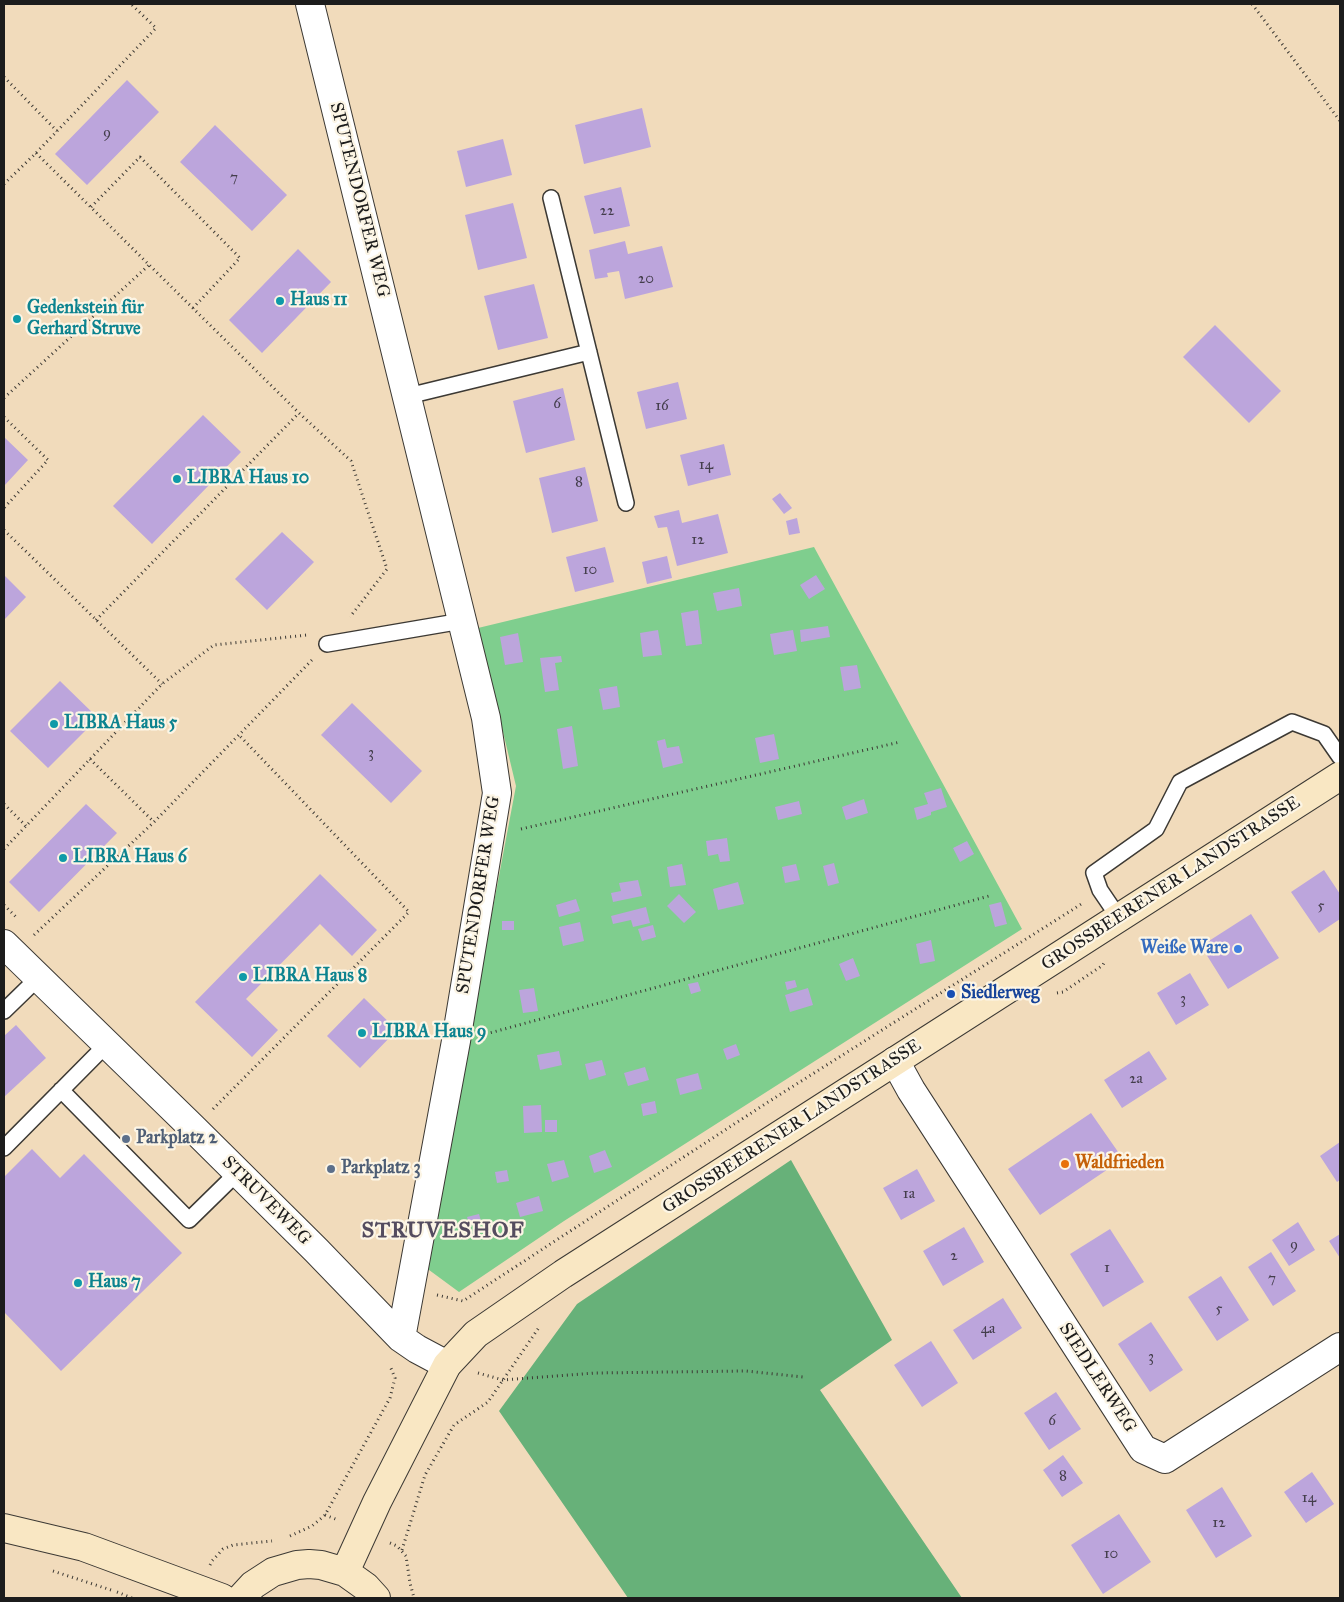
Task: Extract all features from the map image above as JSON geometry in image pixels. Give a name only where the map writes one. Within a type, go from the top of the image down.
[{"type":"main road","name":"GROSSBEERENER LANDSTRASSE","points":[[345,1572],[377,1502],[447,1365],[476,1334],[563,1274],[1340,776]]},
{"type":"main road","points":[[4,1528],[84,1547],[222,1598]]},
{"type":"main road","points":[[241,1598],[253,1585],[274,1572],[291,1566],[309,1564],[322,1565],[345,1572],[366,1587],[376,1598]]},
{"type":"street","name":"SPUTENDORFER WEG","points":[[310,4],[486,718],[497,793],[456,1041],[401,1338]]},
{"type":"street","name":"STRUVEWEG","points":[[4,944],[316,1250],[401,1338],[447,1365]]},
{"type":"street","name":"SIEDLERWEG","points":[[895,1061],[911,1090],[1143,1449],[1165,1458],[1340,1347]]},
{"type":"lane","points":[[551,198],[626,503]]},
{"type":"lane","points":[[408,396],[590,352]]},
{"type":"lane","points":[[327,644],[462,621]]},
{"type":"lane","points":[[1119,918],[1100,890],[1094,872],[1156,829],[1180,782],[1292,722],[1324,734],[1340,757]]},
{"type":"lane","points":[[4,1011],[38,978]]},
{"type":"lane","points":[[4,1148],[106,1045]]},
{"type":"lane","points":[[61,1090],[189,1220],[237,1173]]},
{"type":"path","points":[[4,184],[156,28],[131,4]]},
{"type":"path","points":[[1252,4],[1340,121]]},
{"type":"path","points":[[4,77],[57,131]]},
{"type":"path","points":[[28,930],[34,936],[154,822],[339,632],[387,569],[351,461],[299,413],[36,153]]},
{"type":"path","points":[[91,207],[140,157],[240,258],[193,308]]},
{"type":"path","points":[[4,398],[149,265]]},
{"type":"path","points":[[96,620],[299,413]]},
{"type":"path","points":[[4,417],[48,460],[4,508]]},
{"type":"path","points":[[4,530],[162,684]]},
{"type":"path","points":[[4,849],[162,684],[214,645],[310,635]]},
{"type":"path","points":[[193,1128],[409,912],[238,735]]},
{"type":"path","points":[[490,834],[527,828],[900,742]]},
{"type":"path","points":[[90,759],[154,822]]},
{"type":"path","points":[[4,804],[26,826]]},
{"type":"path","points":[[410,1288],[463,1301],[936,994],[1076,909],[1100,890]]},
{"type":"path","points":[[456,1041],[989,896]]},
{"type":"path","points":[[4,905],[22,923]]},
{"type":"path","points":[[325,1514],[390,1398],[395,1378],[389,1364]]},
{"type":"path","points":[[402,1550],[425,1475],[454,1425],[488,1402],[503,1380],[595,1373],[746,1371],[803,1377]]},
{"type":"path","points":[[48,1570],[98,1585],[132,1598]]},
{"type":"green space","points":[[814,547],[1022,929],[564,1221],[459,1292],[425,1267],[516,786],[478,628]]},
{"type":"green space","points":[[791,1160],[892,1340],[820,1390],[962,1598],[628,1598],[499,1411],[577,1304]]},
{"type":"building","points":[[127,80],[159,112],[87,185],[55,154]]},
{"type":"building","points":[[642,108],[651,147],[584,164],[575,125]]},
{"type":"building","points":[[215,125],[287,195],[252,231],[180,162]]},
{"type":"building","points":[[503,139],[512,175],[466,187],[457,151]]},
{"type":"building","points":[[621,187],[630,226],[594,234],[584,196]]},
{"type":"building","points":[[513,203],[527,258],[478,270],[465,215]]},
{"type":"building","points":[[625,241],[628,254],[662,246],[673,287],[625,299],[619,271],[607,273],[608,277],[595,279],[589,250]]},
{"type":"building","name":"Haus 11","points":[[298,249],[331,282],[262,353],[229,320]]},
{"type":"building","points":[[534,284],[548,338],[498,350],[484,296]]},
{"type":"building","points":[[1215,325],[1281,391],[1249,423],[1183,357]]},
{"type":"building","points":[[678,382],[687,419],[646,429],[637,392]]},
{"type":"building","points":[[563,388],[575,440],[526,453],[513,401]]},
{"type":"building","name":"LIBRA Haus 10","points":[[203,415],[241,452],[152,544],[113,506]]},
{"type":"building","points":[[4,437],[28,460],[4,486]]},
{"type":"building","points":[[724,444],[731,475],[688,486],[680,455]]},
{"type":"building","points":[[585,467],[598,521],[552,533],[539,478]]},
{"type":"building","points":[[780,493],[792,508],[784,514],[772,499]]},
{"type":"building","points":[[679,510],[682,523],[718,514],[728,553],[677,566],[667,527],[658,528],[654,516]]},
{"type":"building","points":[[797,518],[800,533],[789,535],[786,521]]},
{"type":"building","points":[[282,532],[314,562],[267,610],[235,579]]},
{"type":"building","points":[[605,547],[614,582],[575,592],[566,557]]},
{"type":"building","points":[[667,556],[672,578],[647,584],[642,562]]},
{"type":"building","points":[[4,575],[26,597],[4,620]]},
{"type":"building","points":[[816,575],[825,589],[809,599],[800,585]]},
{"type":"building","points":[[739,588],[742,606],[717,611],[713,593]]},
{"type":"building","points":[[698,610],[702,644],[686,646],[681,613]]},
{"type":"building","points":[[828,626],[830,637],[801,642],[800,630]]},
{"type":"building","points":[[658,630],[662,655],[643,657],[640,633]]},
{"type":"building","points":[[793,630],[797,651],[774,655],[770,634]]},
{"type":"building","points":[[518,633],[523,662],[505,665],[500,637]]},
{"type":"building","points":[[561,656],[562,662],[555,663],[559,690],[545,692],[540,658]]},
{"type":"building","points":[[857,665],[861,688],[844,691],[840,667]]},
{"type":"building","name":"LIBRA Haus 5","points":[[60,681],[98,718],[48,768],[10,731]]},
{"type":"building","points":[[617,686],[620,707],[603,710],[599,689]]},
{"type":"building","points":[[352,703],[422,771],[391,803],[321,735]]},
{"type":"building","points":[[572,726],[578,766],[563,769],[557,729]]},
{"type":"building","points":[[774,734],[779,759],[760,763],[755,738]]},
{"type":"building","points":[[665,739],[667,748],[679,746],[683,763],[663,768],[657,741]]},
{"type":"building","points":[[941,788],[947,807],[931,812],[931,815],[917,820],[914,808],[928,804],[924,793]]},
{"type":"building","points":[[864,799],[868,813],[846,820],[842,807]]},
{"type":"building","points":[[799,801],[802,814],[778,820],[775,807]]},
{"type":"building","name":"LIBRA Haus 6","points":[[86,804],[117,833],[39,912],[9,882]]},
{"type":"building","points":[[727,838],[730,861],[720,862],[718,854],[708,856],[706,841]]},
{"type":"building","points":[[967,841],[974,854],[960,862],[953,848]]},
{"type":"building","points":[[834,863],[839,883],[828,886],[823,866]]},
{"type":"building","points":[[682,864],[686,885],[670,887],[667,867]]},
{"type":"building","points":[[796,864],[800,880],[785,883],[782,867]]},
{"type":"building","points":[[1324,870],[1340,894],[1340,919],[1319,933],[1291,892]]},
{"type":"building","name":"LIBRA Haus 8","points":[[320,874],[377,930],[352,956],[320,924],[246,999],[278,1030],[252,1057],[195,1002]]},
{"type":"building","points":[[638,880],[642,896],[613,902],[611,893],[621,891],[619,883]]},
{"type":"building","points":[[738,882],[744,904],[718,910],[713,889]]},
{"type":"building","points":[[679,894],[696,912],[684,923],[667,906]]},
{"type":"building","points":[[576,899],[580,911],[559,917],[556,905]]},
{"type":"building","points":[[1001,902],[1007,924],[995,927],[989,905]]},
{"type":"building","points":[[646,907],[650,923],[633,927],[631,920],[613,924],[611,916]]},
{"type":"building","points":[[1251,914],[1279,958],[1228,989],[1201,946]]},
{"type":"building","points":[[502,921],[514,921],[514,930],[502,930]]},
{"type":"building","points":[[580,922],[584,941],[563,946],[559,927]]},
{"type":"building","points":[[653,925],[656,937],[642,941],[638,929]]},
{"type":"building","points":[[931,940],[935,961],[920,964],[916,944]]},
{"type":"building","points":[[853,958],[860,976],[846,981],[839,964]]},
{"type":"building","points":[[1190,973],[1209,1005],[1176,1025],[1157,993]]},
{"type":"building","points":[[795,980],[797,987],[787,990],[785,982]]},
{"type":"building","points":[[698,982],[701,991],[691,994],[688,984]]},
{"type":"building","points":[[534,988],[538,1011],[523,1013],[519,990]]},
{"type":"building","points":[[808,988],[813,1005],[790,1012],[785,995]]},
{"type":"building","name":"LIBRA Haus 9","points":[[364,998],[397,1030],[360,1068],[327,1036]]},
{"type":"building","points":[[16,1025],[46,1058],[4,1097],[4,1036]]},
{"type":"building","points":[[736,1044],[740,1055],[727,1060],[723,1049]]},
{"type":"building","points":[[559,1051],[562,1065],[540,1070],[537,1055]]},
{"type":"building","points":[[1149,1051],[1167,1079],[1122,1108],[1104,1080]]},
{"type":"building","points":[[602,1060],[606,1075],[589,1080],[585,1064]]},
{"type":"building","points":[[645,1067],[649,1080],[628,1086],[624,1073]]},
{"type":"building","points":[[698,1073],[702,1089],[680,1095],[676,1079]]},
{"type":"building","points":[[655,1101],[657,1113],[643,1116],[641,1104]]},
{"type":"building","points":[[541,1105],[542,1132],[524,1133],[523,1106]]},
{"type":"building","name":"Waldfrieden","points":[[1091,1113],[1123,1159],[1040,1215],[1008,1169]]},
{"type":"building","points":[[545,1120],[557,1120],[557,1132],[545,1132]]},
{"type":"building","points":[[1340,1142],[1340,1180],[1337,1182],[1320,1156]]},
{"type":"building","name":"Haus 7","points":[[32,1149],[60,1178],[84,1154],[182,1253],[61,1371],[4,1312],[4,1177]]},
{"type":"building","points":[[605,1150],[612,1167],[594,1173],[589,1156]]},
{"type":"building","points":[[564,1160],[569,1177],[552,1182],[547,1164]]},
{"type":"building","points":[[917,1169],[935,1201],[901,1220],[883,1188]]},
{"type":"building","points":[[507,1170],[509,1181],[497,1183],[495,1172]]},
{"type":"building","points":[[539,1196],[543,1211],[520,1217],[516,1203]]},
{"type":"building","points":[[479,1214],[481,1221],[469,1224],[467,1217]]},
{"type":"building","points":[[1298,1222],[1315,1250],[1289,1266],[1272,1240]]},
{"type":"building","points":[[964,1227],[984,1262],[943,1286],[923,1251]]},
{"type":"building","points":[[1110,1229],[1144,1282],[1103,1307],[1070,1254]]},
{"type":"building","points":[[1340,1234],[1340,1258],[1329,1241]]},
{"type":"building","points":[[1271,1252],[1296,1291],[1273,1306],[1248,1267]]},
{"type":"building","points":[[1221,1276],[1249,1320],[1217,1341],[1188,1297]]},
{"type":"building","points":[[1003,1298],[1022,1328],[973,1360],[953,1330]]},
{"type":"building","points":[[1151,1322],[1183,1370],[1150,1392],[1118,1344]]},
{"type":"building","points":[[931,1341],[958,1383],[922,1407],[894,1365]]},
{"type":"building","points":[[1056,1392],[1081,1429],[1049,1450],[1024,1413]]},
{"type":"building","points":[[1063,1455],[1083,1483],[1062,1497],[1043,1470]]},
{"type":"building","points":[[1312,1472],[1334,1504],[1306,1523],[1284,1492]]},
{"type":"building","points":[[1222,1487],[1252,1536],[1216,1558],[1186,1510]]},
{"type":"building","points":[[1119,1514],[1151,1562],[1103,1594],[1071,1545]]},
{"type":"place","name":"Haus 11","points":[[280,301]]},
{"type":"place","name":"Gedenkstein für Gerhard Struve","points":[[17,319]]},
{"type":"place","name":"LIBRA Haus 10","points":[[177,479]]},
{"type":"place","name":"LIBRA Haus 5","points":[[54,724]]},
{"type":"place","name":"LIBRA Haus 6","points":[[63,858]]},
{"type":"place","name":"Weiße Ware","points":[[1238,949]]},
{"type":"place","name":"LIBRA Haus 8","points":[[243,977]]},
{"type":"place","name":"Siedlerweg","points":[[951,994]]},
{"type":"place","name":"LIBRA Haus 9","points":[[362,1033]]},
{"type":"place","name":"Parkplatz 2","points":[[126,1139]]},
{"type":"place","name":"Waldfrieden","points":[[1065,1164]]},
{"type":"place","name":"Parkplatz 3","points":[[331,1169]]},
{"type":"place","name":"Haus 7","points":[[78,1283]]},
{"type":"district","name":"STRUVESHOF","points":[[443,1232]]}]
